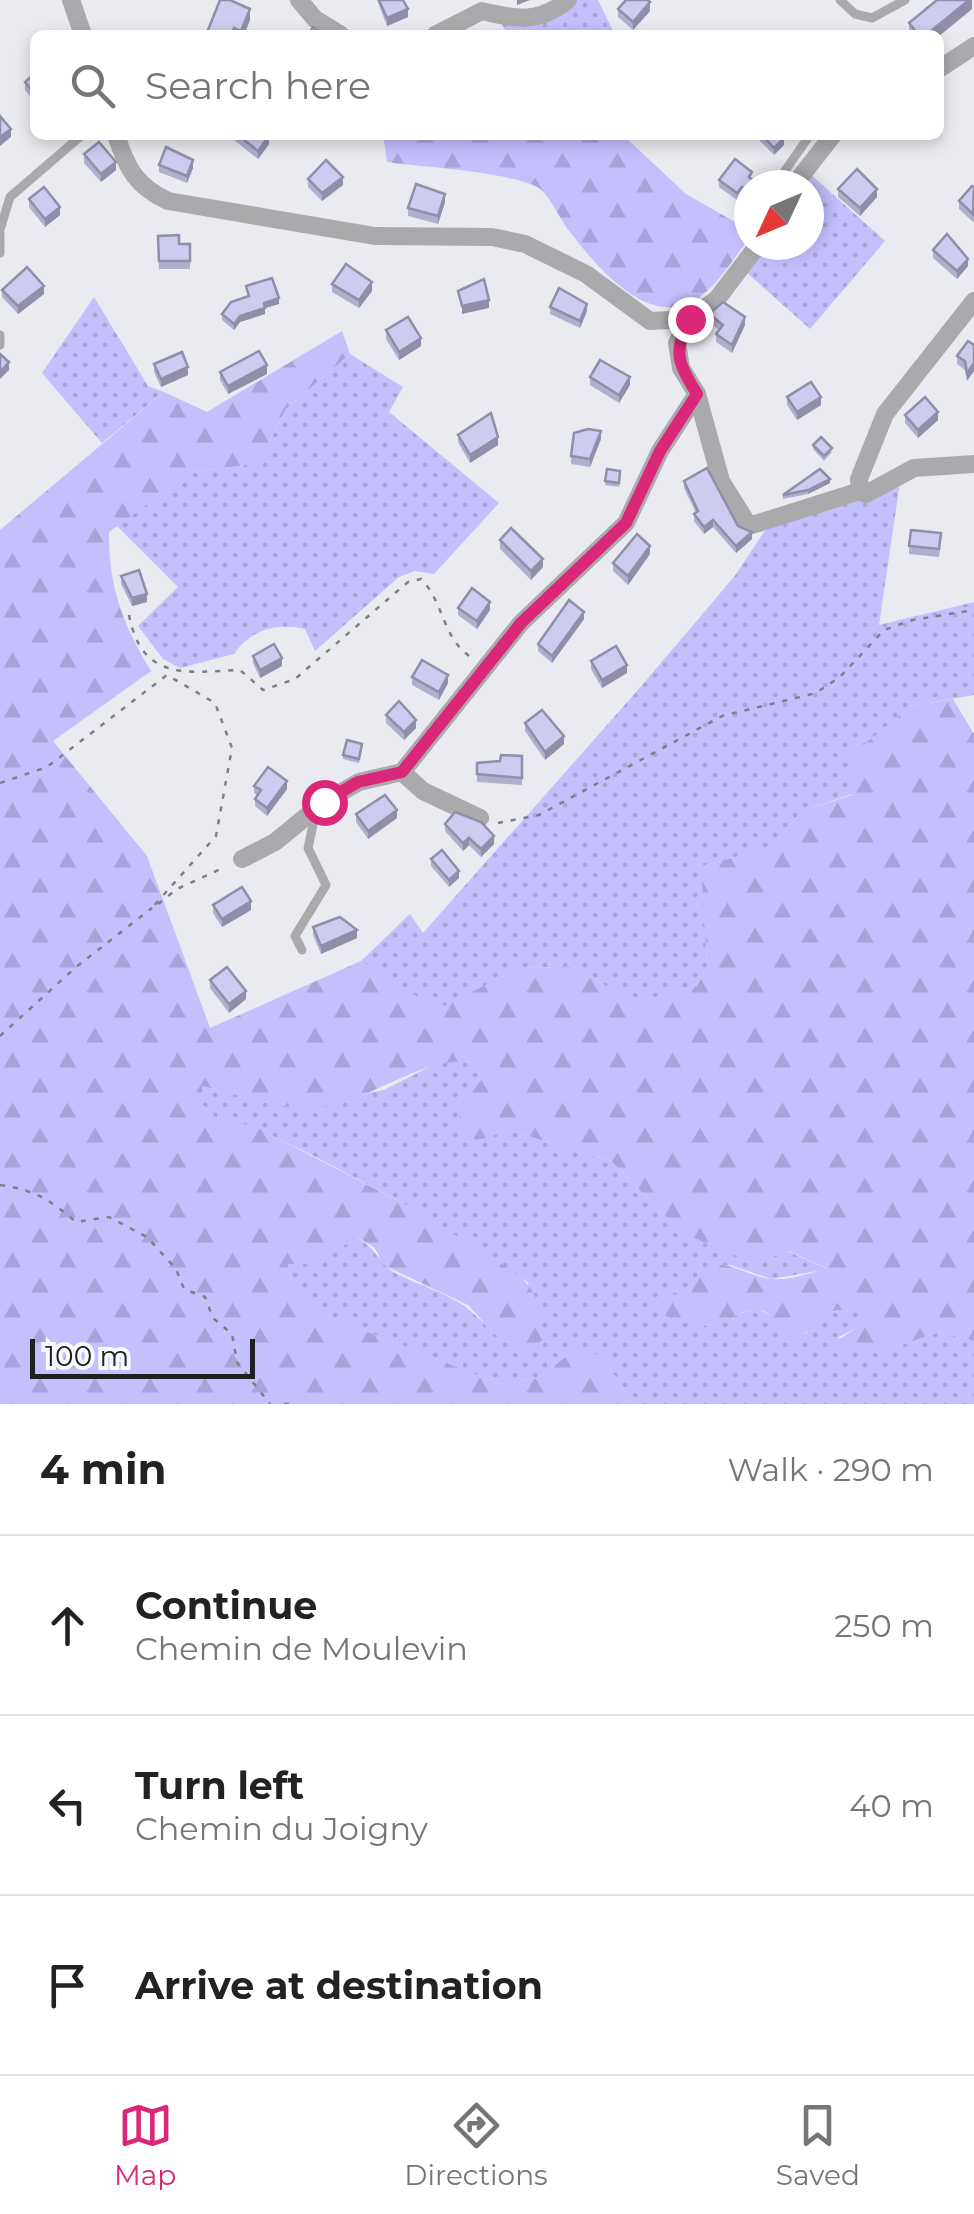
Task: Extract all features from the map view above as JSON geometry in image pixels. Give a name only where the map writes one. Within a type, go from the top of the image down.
[{"type":"street","points":[[71,0],[80,30]]},
{"type":"street","points":[[299,0],[315,19],[333,30]]},
{"type":"street","points":[[464,20],[470,0]]},
{"type":"street","points":[[445,30],[482,11],[536,20],[568,0]]},
{"type":"street","points":[[944,67],[974,46]]},
{"type":"street","points":[[118,140],[126,164],[141,188],[168,201],[376,236],[492,237],[525,244],[586,274],[650,321],[690,319]]},
{"type":"street","points":[[806,170],[829,140]]},
{"type":"street","points":[[746,260],[717,298],[690,319],[677,343],[681,368],[697,394],[721,481],[749,526],[860,491],[866,494],[914,468],[974,464]]},
{"type":"street","points":[[860,491],[859,480],[885,414],[974,301]]},
{"type":"street","points":[[242,859],[275,842],[316,808],[358,782],[402,772],[521,623],[626,523],[660,451],[697,394]]},
{"type":"street","points":[[402,772],[423,792],[480,818]]},
{"type":"lane","points":[[840,0],[855,14],[872,18],[905,0]]},
{"type":"lane","points":[[0,253],[0,232],[10,197],[76,140]]},
{"type":"lane","points":[[786,170],[807,140]]},
{"type":"lane","points":[[0,336],[0,346]]},
{"type":"lane","points":[[302,950],[294,936],[326,885],[308,848],[316,808]]},
{"type":"path","points":[[129,616],[146,654],[160,668],[180,672],[240,670],[263,690],[276,689],[295,679],[408,582],[421,579],[432,591],[450,638],[464,653],[487,666]]},
{"type":"path","points":[[480,818],[495,823],[539,816],[722,716],[816,693],[840,677],[884,630],[913,620],[974,610]]},
{"type":"path","points":[[0,782],[47,767],[167,675],[215,704],[232,748],[216,836],[151,908]]},
{"type":"path","points":[[0,1036],[76,966],[151,908],[177,889],[242,859]]},
{"type":"path","points":[[0,1185],[32,1189],[76,1222],[109,1217],[158,1244],[184,1290],[205,1297],[213,1318],[232,1334],[237,1362],[270,1404]]},
{"type":"green space","points":[[576,0],[598,0],[613,30],[505,30],[501,23],[532,24]]},
{"type":"green space","points":[[384,140],[628,140],[686,194],[734,221],[734,258],[700,297],[681,306],[663,307],[644,301],[610,277],[581,246],[539,188],[488,174],[387,162]]},
{"type":"green space","points":[[824,186],[885,241],[810,329],[745,271],[752,260],[824,260]]},
{"type":"green space","points":[[94,297],[148,386],[164,392],[102,443],[42,373]]},
{"type":"green space","points":[[342,331],[350,354],[286,409],[264,451],[246,465],[191,472],[109,532],[114,588],[132,637],[151,671],[53,741],[147,856],[210,1028],[361,961],[437,1009],[520,968],[575,967],[633,1003],[697,986],[707,966],[701,866],[771,848],[802,811],[852,795],[850,756],[911,706],[953,699],[974,734],[974,1341],[939,1332],[895,1347],[837,1352],[831,1345],[863,1323],[860,1314],[833,1311],[802,1336],[779,1341],[778,1322],[761,1310],[746,1311],[705,1326],[662,1314],[657,1306],[661,1297],[688,1292],[702,1268],[711,1265],[778,1279],[827,1268],[788,1251],[769,1258],[730,1255],[679,1230],[611,1161],[511,1131],[476,1140],[461,1128],[459,1109],[482,1079],[473,1062],[456,1062],[421,1070],[333,1105],[284,1106],[202,1086],[203,1105],[216,1118],[254,1126],[412,1208],[514,1272],[534,1294],[542,1340],[526,1353],[494,1334],[468,1305],[383,1265],[375,1248],[359,1238],[307,1264],[288,1264],[291,1283],[317,1312],[500,1384],[538,1378],[568,1355],[587,1349],[604,1359],[632,1404],[0,1404],[0,530],[164,392],[207,412]]},
{"type":"green space","points":[[350,354],[403,387],[389,412],[499,503],[434,574],[415,571],[399,577],[315,651],[305,629],[284,627],[257,634],[234,654],[180,668],[163,659],[138,626],[178,587],[117,526],[191,472],[246,465],[264,451],[286,409]]},
{"type":"green space","points":[[900,482],[879,625],[974,602],[974,695],[911,706],[852,794],[802,811],[771,848],[702,866],[707,966],[697,986],[633,1003],[575,967],[520,968],[437,1010],[361,961],[410,914],[423,933],[734,577],[768,526]]},
{"type":"green space","points":[[473,1062],[511,1131],[611,1161],[679,1230],[769,1258],[787,1251],[828,1269],[772,1279],[730,1265],[702,1268],[688,1292],[707,1326],[756,1308],[806,1334],[830,1312],[843,1310],[861,1314],[863,1324],[837,1338],[895,1347],[939,1332],[974,1341],[974,1404],[632,1404],[604,1359],[568,1355],[538,1378],[500,1384],[317,1312],[291,1283],[288,1263],[307,1264],[358,1238],[393,1272],[460,1303],[494,1334],[529,1283],[412,1208],[306,1152],[254,1127],[216,1118],[203,1105],[201,1086],[291,1107],[384,1090],[435,1064]]},
{"type":"building","points":[[220,0],[250,9],[241,30],[208,30]]},
{"type":"building","points":[[379,0],[403,0],[408,9],[387,18]]},
{"type":"building","points":[[626,0],[650,2],[633,22],[618,9]]},
{"type":"building","points":[[937,0],[969,0],[932,30],[915,30],[909,23]]},
{"type":"building","points":[[0,116],[11,129],[0,137]]},
{"type":"building","points":[[244,140],[266,140],[258,151]]},
{"type":"building","points":[[99,142],[116,162],[101,174],[84,154]]},
{"type":"building","points":[[166,147],[193,160],[187,176],[159,165]]},
{"type":"building","points":[[735,159],[749,170],[734,170],[734,191],[719,180]]},
{"type":"building","points":[[326,160],[343,177],[322,193],[308,179]]},
{"type":"building","points":[[857,169],[877,189],[860,208],[838,189]]},
{"type":"building","points":[[416,184],[445,194],[438,216],[408,208]]},
{"type":"building","points":[[44,187],[60,207],[45,219],[29,199]]},
{"type":"building","points":[[974,187],[973,214],[959,201]]},
{"type":"building","points":[[947,234],[968,259],[957,271],[933,250]]},
{"type":"building","points":[[179,235],[179,244],[190,244],[190,261],[159,261],[158,236]]},
{"type":"building","points":[[346,264],[372,282],[359,300],[332,284]]},
{"type":"building","points":[[27,267],[44,286],[18,306],[2,290]]},
{"type":"building","points":[[272,278],[279,298],[264,303],[265,308],[240,316],[234,324],[222,314],[231,302],[249,296],[246,286]]},
{"type":"building","points":[[484,279],[489,300],[462,306],[458,291]]},
{"type":"building","points":[[559,288],[587,304],[580,321],[550,307]]},
{"type":"building","points":[[723,302],[745,317],[732,345],[716,334],[723,325],[709,314]]},
{"type":"building","points":[[408,317],[421,338],[399,352],[386,330]]},
{"type":"building","points":[[968,341],[974,345],[974,363],[967,373],[965,361],[957,356]]},
{"type":"building","points":[[259,351],[267,365],[228,386],[220,372]]},
{"type":"building","points":[[182,352],[188,367],[161,379],[154,364]]},
{"type":"building","points":[[0,354],[9,362],[0,372]]},
{"type":"building","points":[[600,360],[630,377],[619,395],[590,377]]},
{"type":"building","points":[[811,382],[821,397],[797,412],[787,397]]},
{"type":"building","points":[[925,397],[938,412],[918,430],[905,415]]},
{"type":"building","points":[[491,413],[498,437],[470,455],[458,435]]},
{"type":"building","points":[[601,431],[590,459],[571,456],[574,433]]},
{"type":"building","points":[[821,437],[832,448],[824,456],[813,445]]},
{"type":"building","points":[[707,468],[738,526],[752,532],[736,546],[713,520],[704,527],[694,514],[698,511],[684,481]]},
{"type":"building","points":[[607,469],[620,471],[619,483],[605,481]]},
{"type":"building","points":[[820,469],[830,479],[808,490],[783,495]]},
{"type":"building","points":[[511,528],[543,559],[531,571],[500,540]]},
{"type":"building","points":[[911,530],[941,533],[939,549],[909,546]]},
{"type":"building","points":[[637,534],[650,546],[628,576],[613,563]]},
{"type":"building","points":[[139,570],[147,594],[132,598],[121,576]]},
{"type":"building","points":[[472,588],[490,602],[477,621],[458,608]]},
{"type":"building","points":[[569,600],[584,612],[552,656],[538,644]]},
{"type":"building","points":[[274,644],[282,658],[260,670],[253,656]]},
{"type":"building","points":[[616,646],[627,665],[602,680],[591,661]]},
{"type":"building","points":[[422,660],[448,675],[439,692],[412,677]]},
{"type":"building","points":[[399,701],[416,720],[404,732],[386,715]]},
{"type":"building","points":[[542,710],[564,736],[545,752],[525,723]]},
{"type":"building","points":[[347,740],[362,744],[359,759],[343,755]]},
{"type":"building","points":[[501,755],[522,756],[522,778],[477,774],[477,763],[500,761]]},
{"type":"building","points":[[268,767],[287,781],[267,808],[255,799],[261,790],[254,786]]},
{"type":"building","points":[[385,795],[397,810],[368,831],[356,814]]},
{"type":"building","points":[[455,812],[481,822],[494,836],[481,849],[469,838],[463,843],[445,824]]},
{"type":"building","points":[[442,850],[459,871],[449,880],[431,859]]},
{"type":"building","points":[[242,887],[251,901],[222,919],[213,905]]},
{"type":"building","points":[[340,917],[357,930],[321,946],[313,927]]},
{"type":"building","points":[[227,967],[246,991],[229,1004],[210,980]]},
{"type":"route","points":[[324,802],[358,782],[402,772],[521,623],[626,523],[660,451],[697,394],[681,368],[677,343],[690,319]]}]
